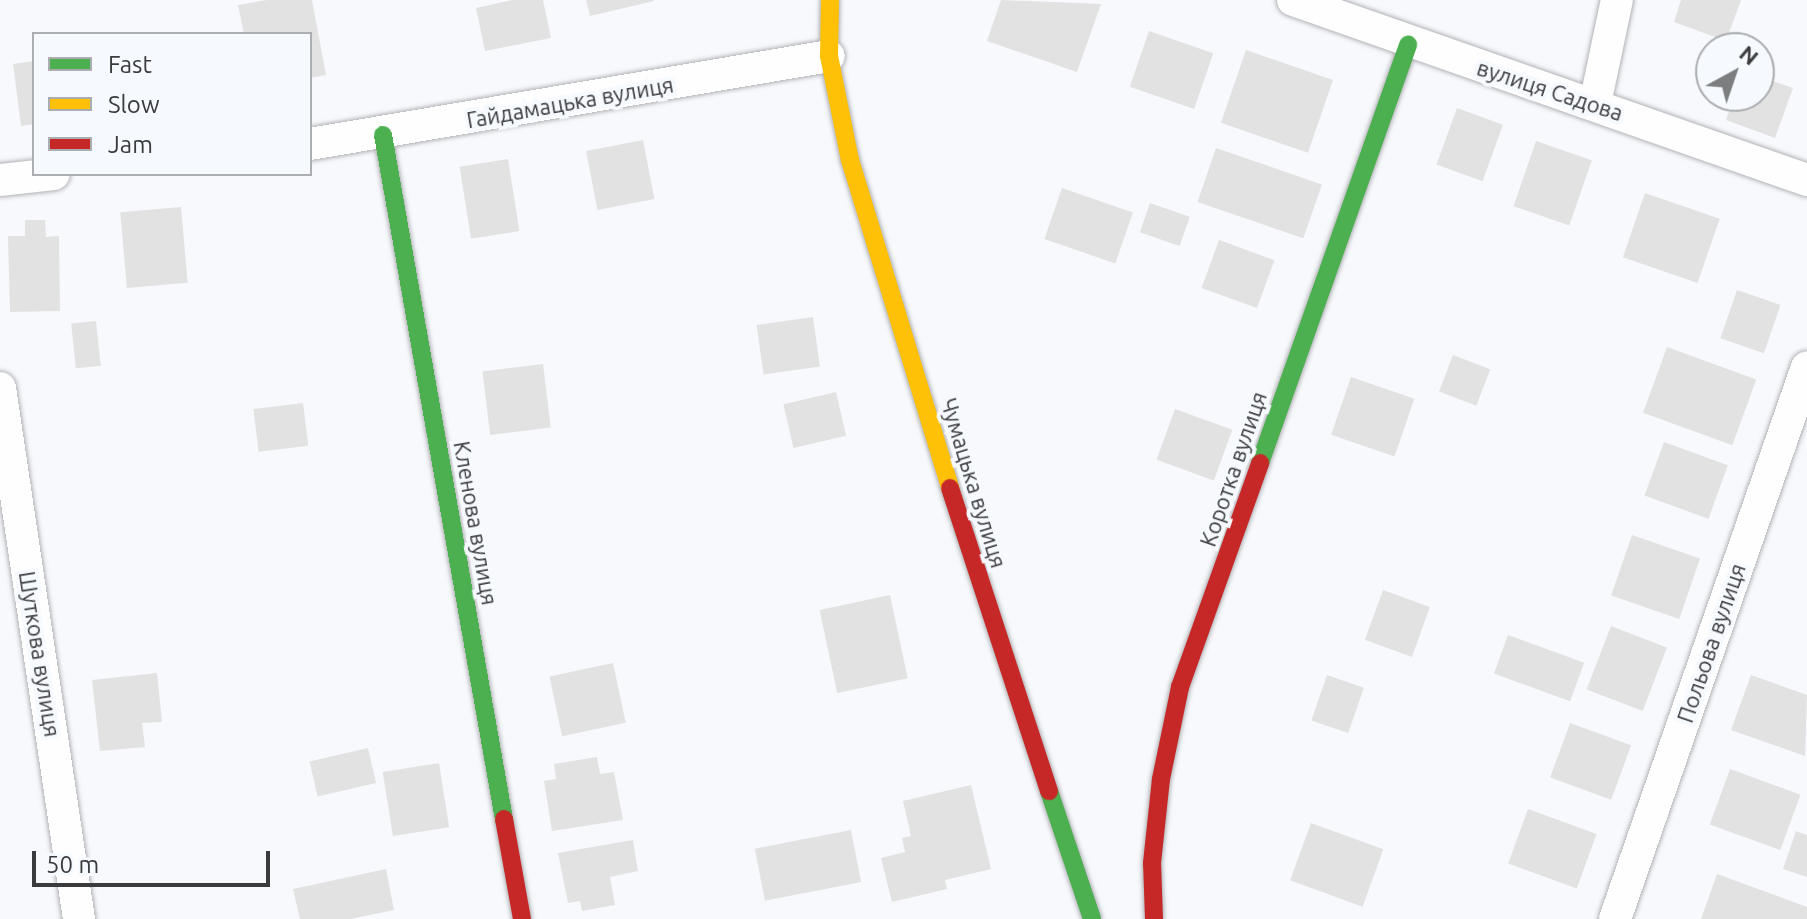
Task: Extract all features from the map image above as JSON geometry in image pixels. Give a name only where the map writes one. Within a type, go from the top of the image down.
[{"type":"street","name":"Чумацька вулиця","points":[[830,0],[829,56],[859,190],[975,569],[1092,919]]},
{"type":"street","name":"вулиця Садова","points":[[1293,0],[1408,44],[1595,104],[1807,180]]},
{"type":"street","points":[[1595,104],[1617,0]]},
{"type":"street","name":"Коротка вулиця","points":[[1154,919],[1152,863],[1161,779],[1180,687],[1408,44]]},
{"type":"street","name":"Гайдамацька вулиця","points":[[312,144],[383,135],[829,56]]},
{"type":"street","name":"Кленова вулиця","points":[[383,135],[522,919]]},
{"type":"street","points":[[0,180],[36,176]]},
{"type":"street","name":"Польова вулиця","points":[[1615,919],[1807,367]]},
{"type":"street","name":"Шуткова вулиця","points":[[0,388],[79,919]]},
{"type":"building","points":[[267,0],[312,0],[326,75],[312,78],[312,32],[244,32],[238,5]]},
{"type":"building","points":[[512,0],[543,0],[551,38],[485,51],[476,8]]},
{"type":"building","points":[[586,0],[654,0],[654,1],[590,16]]},
{"type":"building","points":[[1001,0],[1101,4],[1077,72],[987,41]]},
{"type":"building","points":[[1681,0],[1741,0],[1729,32],[1701,32],[1674,22]]},
{"type":"building","points":[[1149,31],[1213,53],[1194,109],[1130,87]]},
{"type":"building","points":[[1246,50],[1333,80],[1308,153],[1221,123]]},
{"type":"building","points":[[32,61],[32,124],[21,126],[13,64]]},
{"type":"building","points":[[1775,82],[1793,88],[1775,138],[1726,120],[1729,112],[1775,112]]},
{"type":"building","points":[[1457,108],[1503,125],[1483,181],[1436,164]]},
{"type":"building","points":[[643,140],[654,199],[598,210],[586,151]]},
{"type":"building","points":[[1536,141],[1592,160],[1569,225],[1514,206]]},
{"type":"building","points":[[1216,148],[1322,184],[1303,238],[1197,202]]},
{"type":"building","points":[[508,159],[519,231],[471,239],[460,167]]},
{"type":"building","points":[[1062,188],[1133,212],[1115,263],[1044,239]]},
{"type":"building","points":[[1645,193],[1720,219],[1698,283],[1623,257]]},
{"type":"building","points":[[1150,203],[1190,217],[1180,246],[1140,232]]},
{"type":"building","points":[[181,207],[188,283],[127,288],[120,212]]},
{"type":"building","points":[[25,220],[45,220],[46,237],[59,236],[60,311],[10,312],[8,236],[25,236]]},
{"type":"building","points":[[1219,240],[1274,260],[1257,308],[1202,288]]},
{"type":"building","points":[[1737,290],[1780,305],[1764,353],[1720,338]]},
{"type":"building","points":[[813,317],[820,367],[764,374],[757,325]]},
{"type":"building","points":[[96,321],[101,366],[76,368],[71,324]]},
{"type":"building","points":[[1667,347],[1756,379],[1732,445],[1643,413]]},
{"type":"building","points":[[1453,355],[1490,369],[1476,406],[1439,391]]},
{"type":"building","points":[[543,364],[551,428],[490,435],[482,371]]},
{"type":"building","points":[[1351,377],[1414,399],[1394,456],[1331,435]]},
{"type":"building","points":[[836,392],[846,436],[794,448],[783,404]]},
{"type":"building","points":[[303,403],[308,446],[259,452],[253,409]]},
{"type":"building","points":[[1175,409],[1232,430],[1214,481],[1157,460]]},
{"type":"building","points":[[1664,442],[1728,465],[1708,519],[1645,496]]},
{"type":"building","points":[[1632,535],[1700,558],[1679,619],[1611,596]]},
{"type":"building","points":[[1383,590],[1430,607],[1412,657],[1365,640]]},
{"type":"building","points":[[890,595],[908,678],[837,693],[820,610]]},
{"type":"building","points":[[1611,626],[1667,648],[1643,711],[1587,689]]},
{"type":"building","points":[[1508,635],[1584,663],[1570,701],[1494,674]]},
{"type":"building","points":[[613,663],[626,723],[562,736],[549,677]]},
{"type":"building","points":[[157,673],[162,722],[142,723],[145,747],[100,751],[92,680]]},
{"type":"building","points":[[1327,675],[1364,688],[1348,733],[1311,720]]},
{"type":"building","points":[[1751,675],[1807,695],[1805,756],[1731,730]]},
{"type":"building","points":[[1570,723],[1631,745],[1611,800],[1550,778]]},
{"type":"building","points":[[368,748],[376,783],[318,797],[310,761]]},
{"type":"building","points":[[597,757],[600,774],[614,772],[623,820],[552,831],[544,781],[556,779],[554,764]]},
{"type":"building","points":[[439,763],[449,827],[393,836],[383,772]]},
{"type":"building","points":[[1730,769],[1800,795],[1780,850],[1710,824]]},
{"type":"building","points":[[971,785],[991,869],[945,880],[947,889],[892,902],[881,858],[905,852],[902,838],[911,836],[903,801]]},
{"type":"building","points":[[1528,809],[1597,834],[1577,888],[1508,864]]},
{"type":"building","points":[[1311,823],[1383,849],[1362,907],[1290,880]]},
{"type":"building","points":[[851,830],[861,882],[765,901],[755,849]]},
{"type":"building","points":[[1796,831],[1807,835],[1807,877],[1783,869]]},
{"type":"building","points":[[633,840],[638,871],[610,877],[615,905],[582,911],[580,901],[568,903],[558,853]]},
{"type":"building","points":[[386,869],[394,910],[351,919],[300,919],[293,889]]},
{"type":"building","points":[[1717,874],[1807,907],[1807,919],[1701,919]]},
{"type":"traffic: fast","points":[[1260,463],[1408,44]]},
{"type":"traffic: fast","points":[[383,135],[504,819]]},
{"type":"traffic: fast","points":[[1049,791],[1092,919]]},
{"type":"traffic: slow","points":[[830,0],[829,56],[850,160],[950,488]]},
{"type":"traffic: jam","points":[[1154,919],[1152,863],[1161,779],[1180,687],[1260,463]]},
{"type":"traffic: jam","points":[[950,488],[1049,791]]},
{"type":"traffic: jam","points":[[504,819],[522,919]]}]
